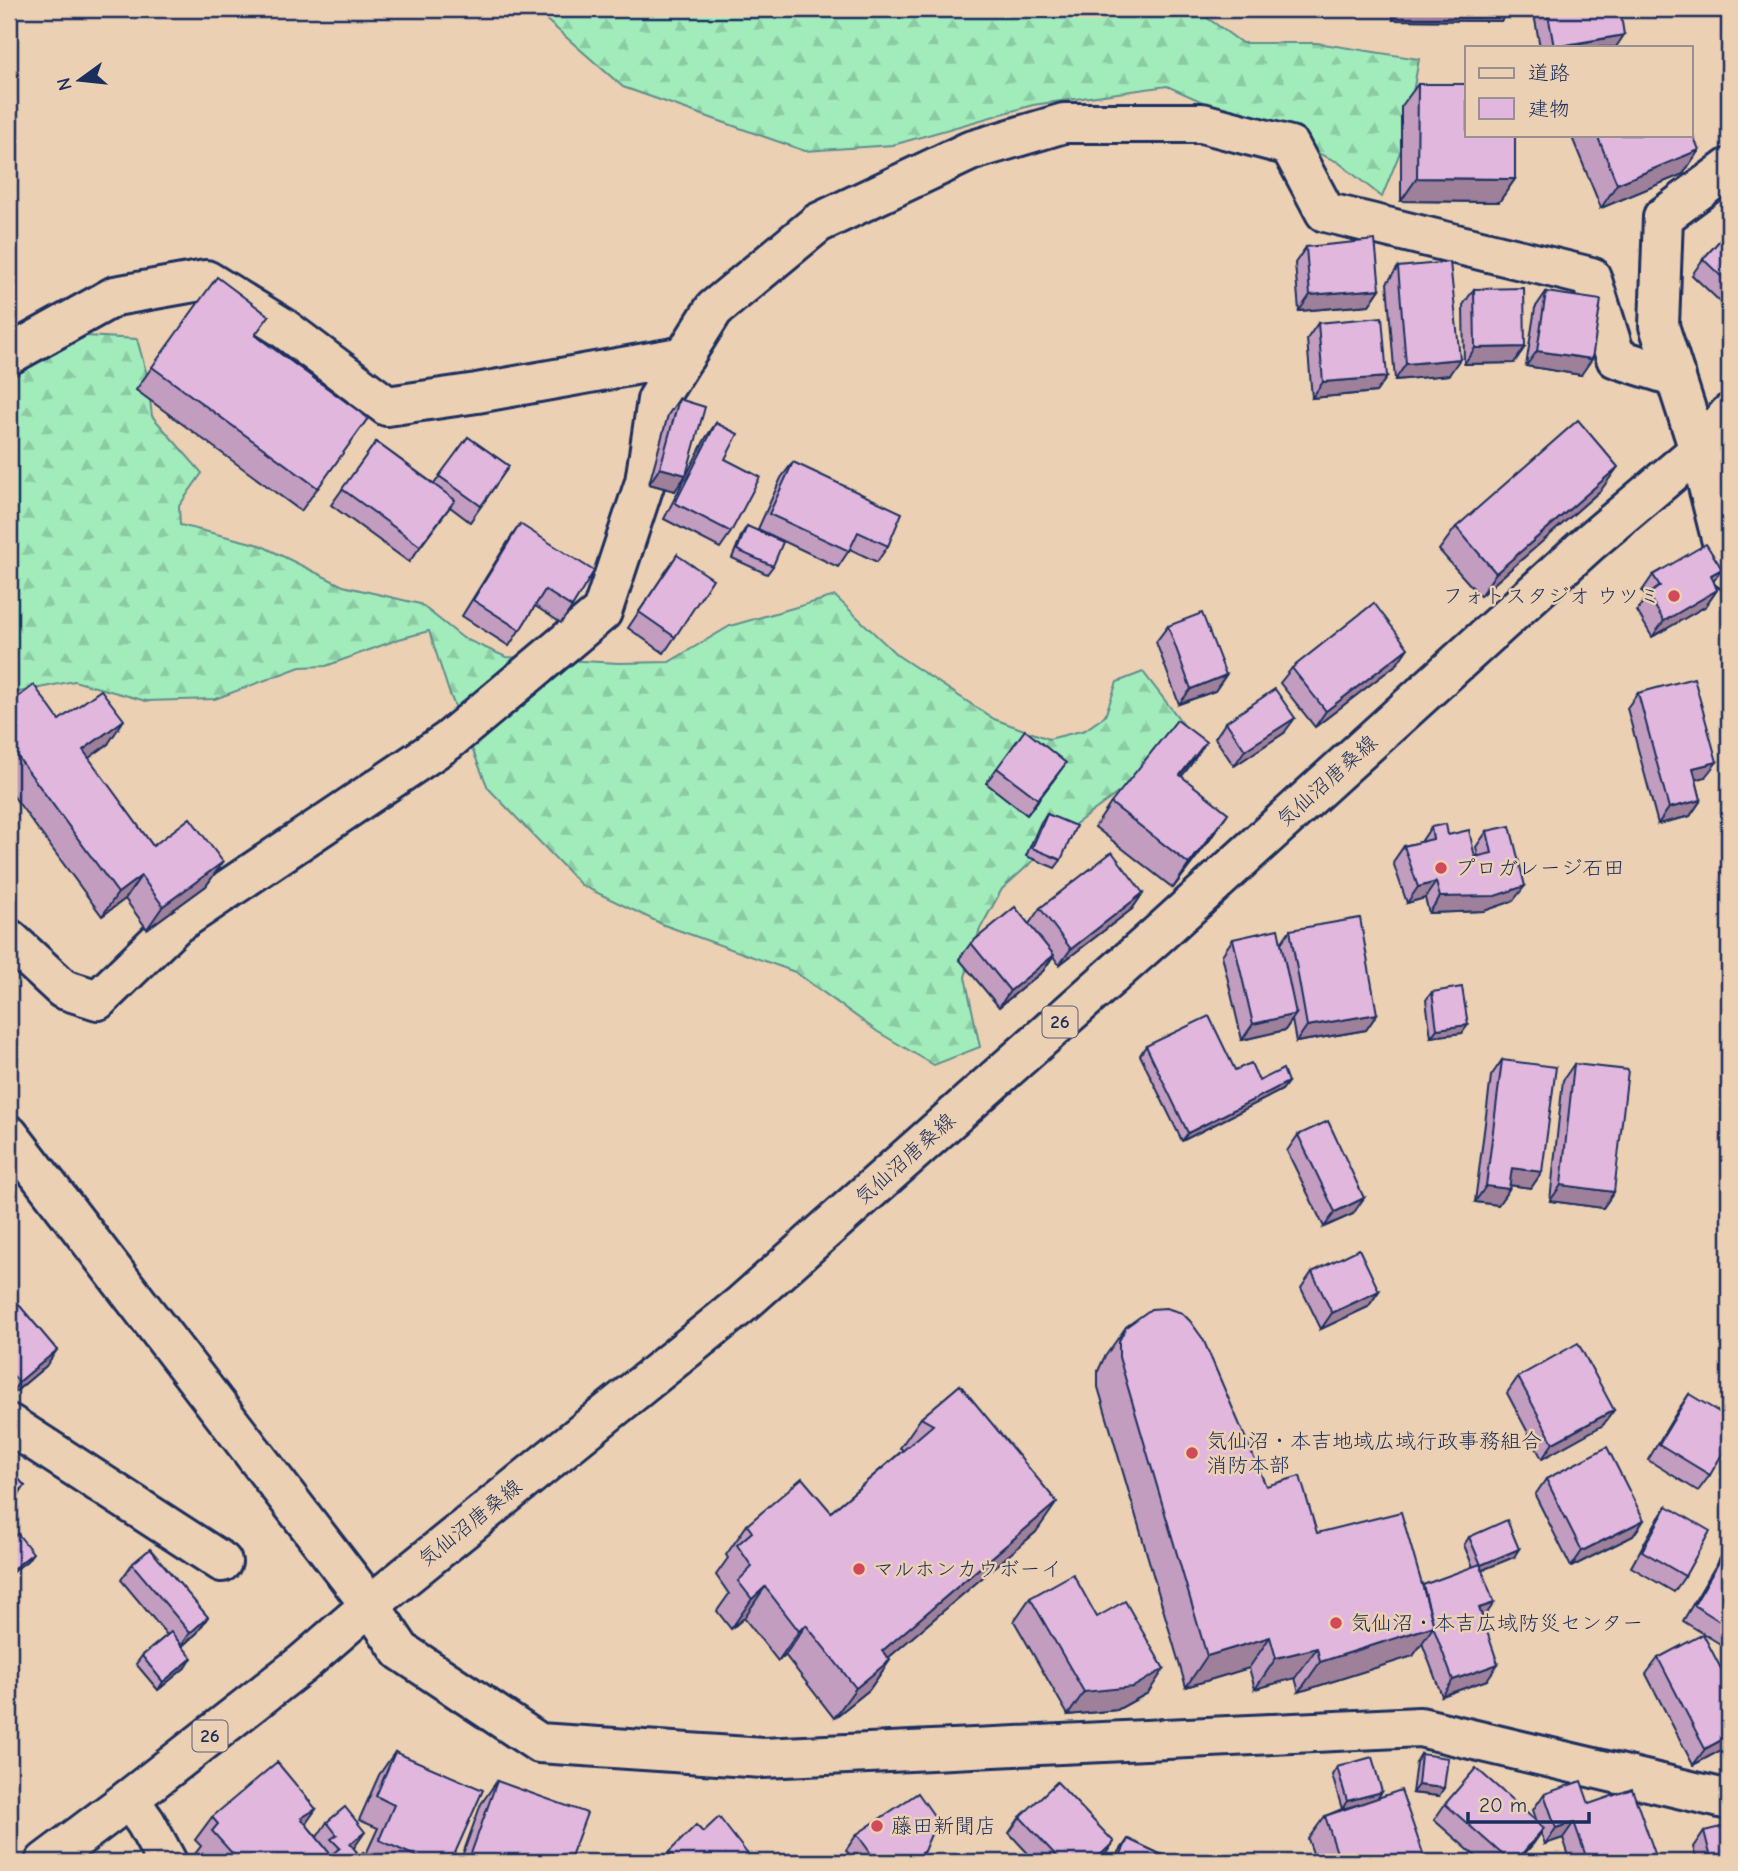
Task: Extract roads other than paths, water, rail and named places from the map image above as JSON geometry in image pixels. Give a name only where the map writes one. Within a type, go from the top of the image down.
[{"type":"street","points":[[9,939],[63,989],[98,1000],[176,924],[448,741],[602,612],[645,482],[657,400],[714,309],[818,223],[970,151],[1064,122],[1202,123],[1290,146],[1325,212],[1591,278],[1616,358],[1676,377]]},
{"type":"street","points":[[1729,168],[1663,217],[1659,326],[1699,450],[1729,570]]},
{"type":"street","points":[[9,355],[115,296],[206,280],[282,327],[387,406],[685,356]]},
{"type":"street","name":"気仙沼唐桑線","points":[[45,1862],[302,1664],[370,1605],[742,1304],[1161,932],[1589,543],[1699,450],[1729,415]]},
{"type":"street","points":[[9,1135],[370,1605],[401,1651],[539,1743],[764,1758],[1420,1727],[1729,1800]]},
{"type":"street","points":[[9,1424],[222,1562]]},
{"type":"street","points":[[130,1799],[167,1862]]},
{"type":"place","name":"フォトスタジオ ウツミ","points":[[1674,596]]},
{"type":"place","name":"プロガレージ石田","points":[[1441,868]]},
{"type":"place","name":"気仙沼・本吉地域広域行政事務組合 消防本部","points":[[1192,1453]]},
{"type":"place","name":"マルホンカウボーイ","points":[[859,1569]]},
{"type":"place","name":"気仙沼・本吉広域防災センター","points":[[1336,1623]]},
{"type":"place","name":"藤田新聞店","points":[[877,1826]]}]
